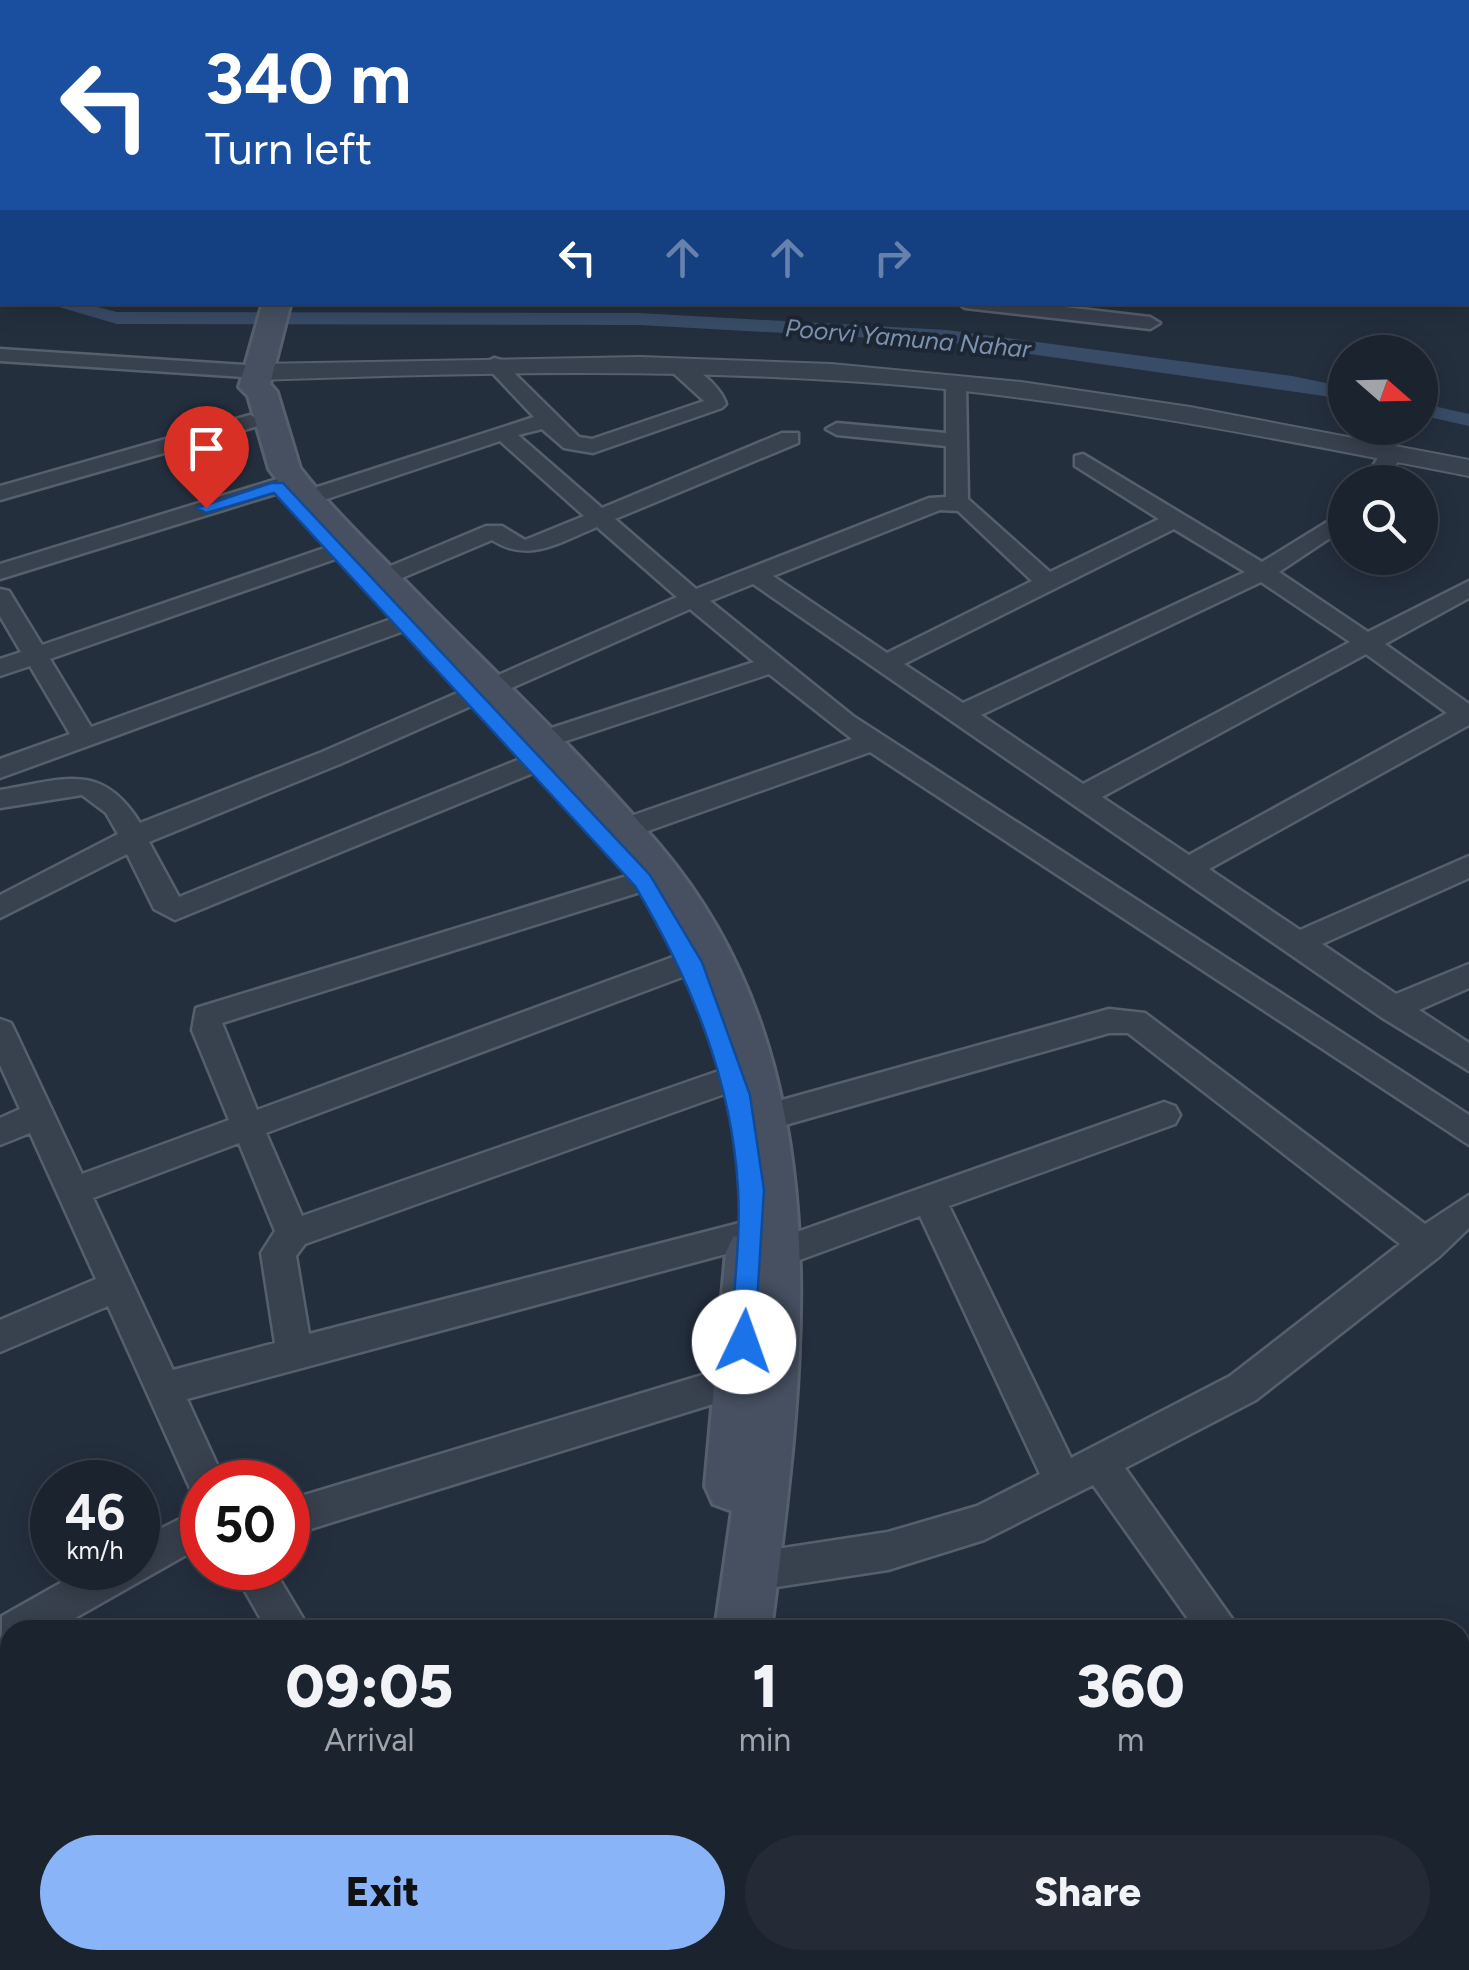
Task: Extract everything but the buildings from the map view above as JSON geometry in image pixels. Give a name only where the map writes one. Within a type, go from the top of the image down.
[{"type":"main road","points":[[276,305],[256,385],[264,464],[382,578],[537,752],[643,881],[691,962],[733,1078],[763,1244],[776,1347],[744,1620]]},
{"type":"main road","points":[[292,492],[336,551],[403,623],[481,691]]},
{"type":"main road","points":[[537,752],[621,830],[660,874],[710,956],[760,1092],[774,1189],[742,1379],[715,1620]]},
{"type":"street","points":[[991,305],[1150,323]]},
{"type":"street","points":[[0,355],[256,385],[494,364],[677,366],[956,382],[1094,400],[1469,468]]},
{"type":"street","points":[[494,364],[572,443],[586,446],[715,404],[712,396],[677,366]]},
{"type":"street","points":[[956,382],[956,502]]},
{"type":"street","points":[[0,493],[256,385]]},
{"type":"street","points":[[0,572],[538,422],[552,423]]},
{"type":"street","points":[[837,429],[956,440]]},
{"type":"street","points":[[503,433],[770,665],[874,742],[1469,1132]]},
{"type":"street","points":[[382,578],[494,530],[517,546],[528,546],[790,438]]},
{"type":"street","points":[[1385,465],[1392,453]]},
{"type":"street","points":[[1083,460],[1370,643],[1467,716],[1188,868]]},
{"type":"street","points":[[0,908],[135,836],[692,599],[937,504],[956,502],[1046,581]]},
{"type":"street","points":[[882,665],[1163,525],[1180,523]]},
{"type":"street","points":[[958,716],[1263,572],[1328,529]]},
{"type":"street","points":[[0,668],[336,551]]},
{"type":"street","points":[[754,574],[882,665],[1469,1058]]},
{"type":"street","points":[[1081,797],[1469,588]]},
{"type":"street","points":[[0,596],[85,738]]},
{"type":"street","points":[[0,769],[403,623]]},
{"type":"street","points":[[0,799],[91,786],[135,836],[163,902],[174,910],[537,752],[770,665]]},
{"type":"street","points":[[621,830],[874,742]]},
{"type":"street","points":[[1296,944],[1469,866]]},
{"type":"street","points":[[292,1234],[207,1030],[207,1016],[643,881]]},
{"type":"street","points":[[73,1191],[691,962]]},
{"type":"street","points":[[1392,1009],[1469,975]]},
{"type":"street","points":[[764,1118],[1109,1021],[1134,1021],[1428,1246]]},
{"type":"street","points":[[0,1031],[196,1460]]},
{"type":"street","points":[[295,1354],[278,1253],[292,1234],[733,1078]]},
{"type":"street","points":[[163,1389],[929,1200],[1164,1115]]},
{"type":"street","points":[[0,1132],[38,1116]]},
{"type":"street","points":[[929,1200],[1064,1482]]},
{"type":"street","points":[[751,1572],[937,1538],[984,1522],[1064,1482],[1243,1388],[1428,1246],[1469,1208]]},
{"type":"street","points":[[0,1336],[116,1286]]},
{"type":"street","points":[[310,1511],[742,1379]]},
{"type":"street","points":[[1100,1463],[1213,1620]]},
{"type":"street","points":[[34,1620],[86,1590]]},
{"type":"street","points":[[265,1590],[284,1620]]},
{"type":"waterway","name":"Poorvi Yamuna Nahar","points":[[63,305],[117,318],[639,319],[947,336],[1328,389]]},
{"type":"waterway","name":"Poorvi Yamuna Nahar","points":[[1438,413],[1469,420]]},
{"type":"route","points":[[206,508],[277,486],[643,881],[691,962],[738,1095],[751,1190],[744,1342]]}]
